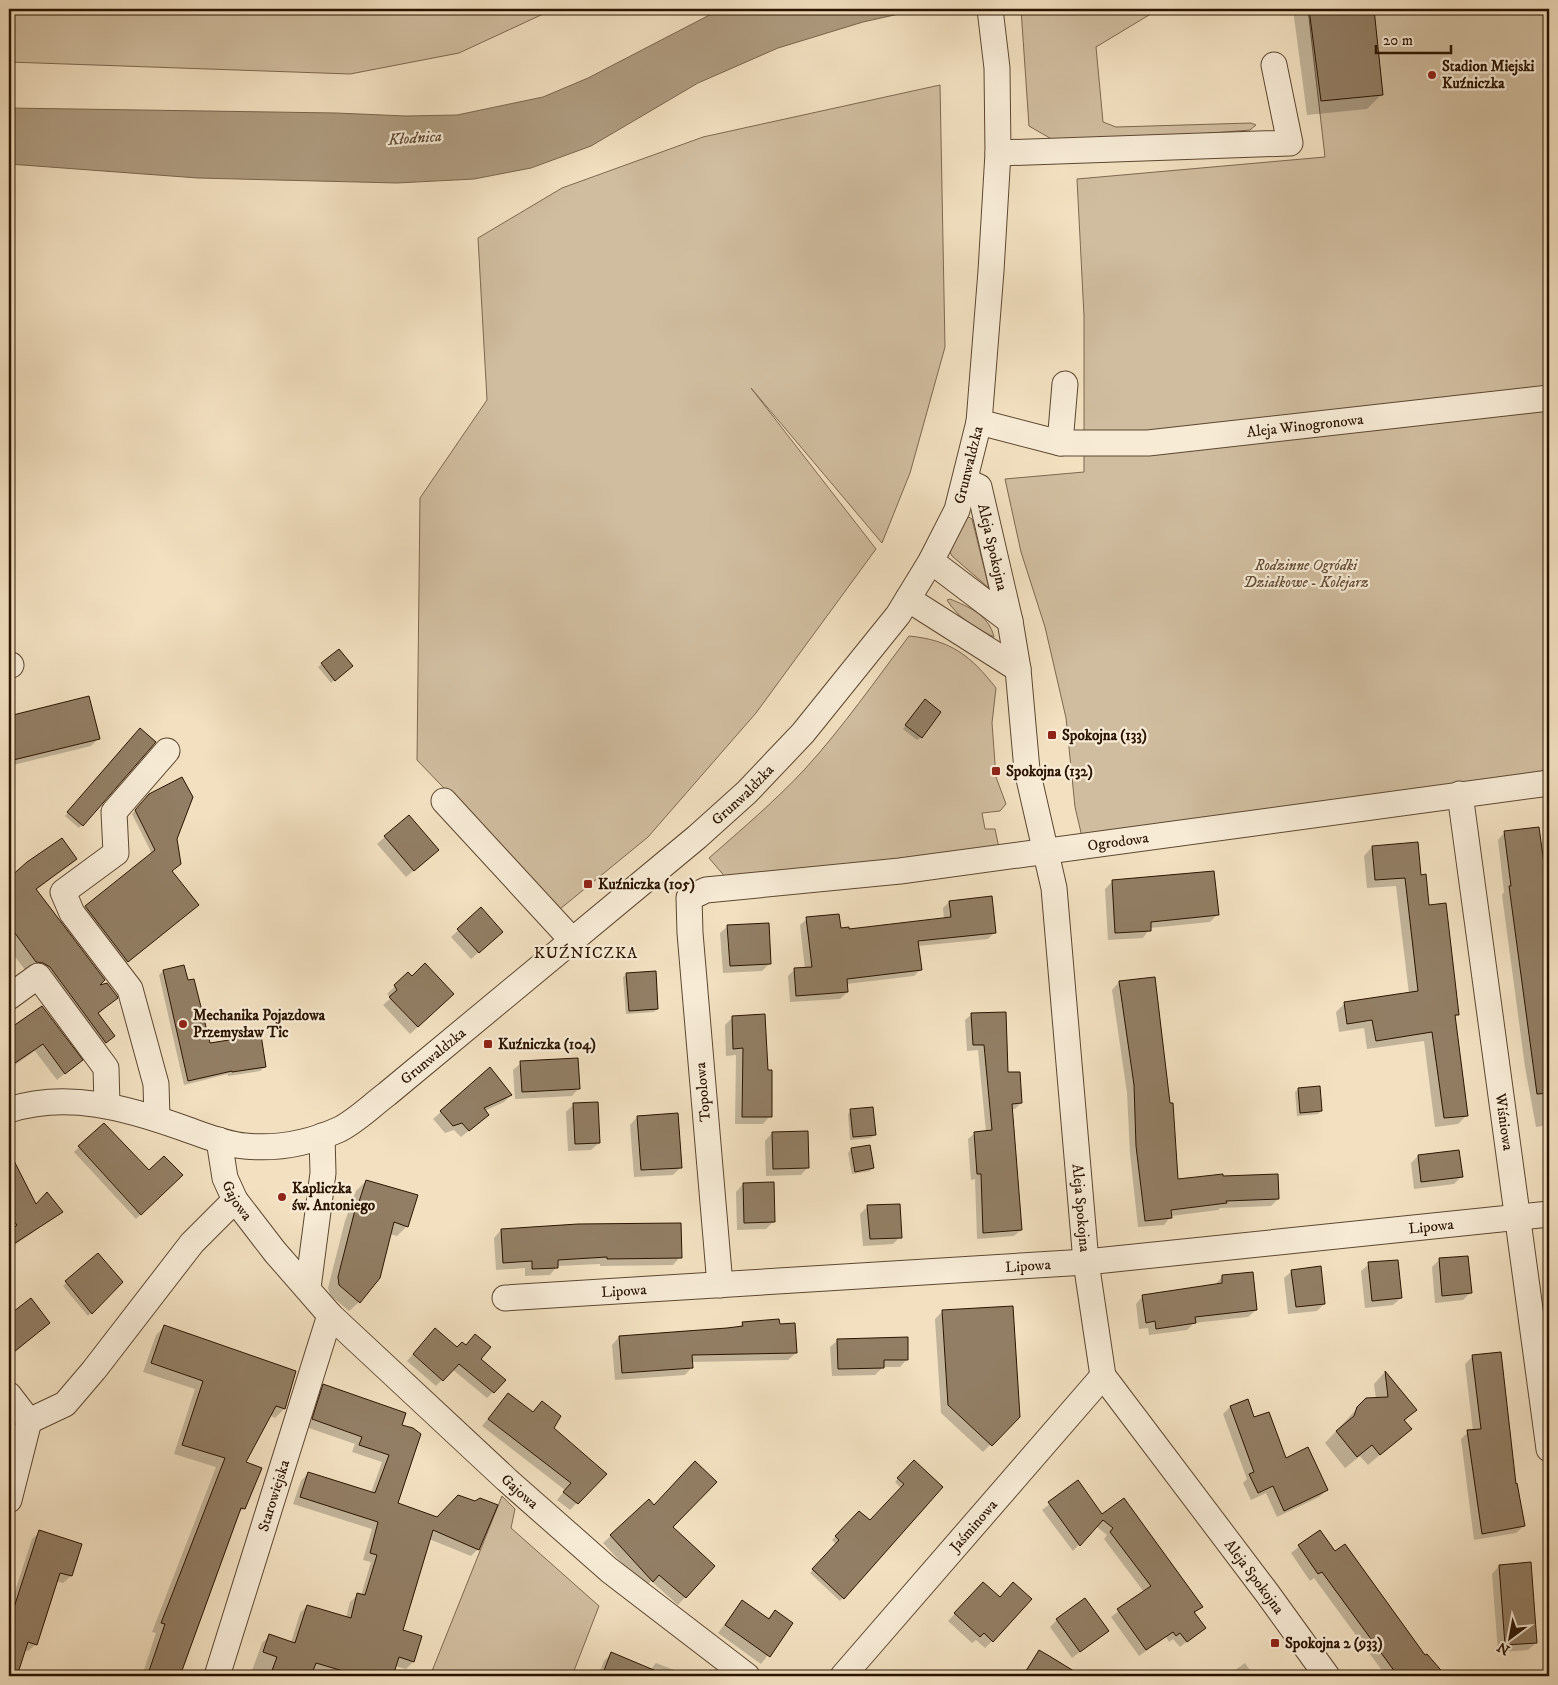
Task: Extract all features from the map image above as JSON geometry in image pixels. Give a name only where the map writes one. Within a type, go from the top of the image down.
[{"type":"street","name":"Grunwaldzka","points":[[9,1110],[46,1102],[107,1105],[157,1119],[219,1140],[243,1146],[270,1148],[322,1136],[340,1129],[387,1094],[697,837],[747,792],[803,733],[898,615],[931,561],[957,510],[966,481],[979,422],[998,153],[997,68],[990,9]]},
{"type":"street","points":[[998,153],[1290,143],[1274,65]]},
{"type":"street","points":[[1060,443],[1065,384]]},
{"type":"street","name":"Aleja Winogronowa","points":[[979,422],[1060,443],[1148,443],[1549,398]]},
{"type":"street","name":"Aleja Spokojna","points":[[966,481],[979,487],[1010,621],[1018,669],[1026,770],[1054,888],[1086,1262],[1103,1376],[1261,1585],[1327,1676]]},
{"type":"street","name":"Aleja Spokojna","points":[[931,561],[1010,621]]},
{"type":"street","points":[[908,599],[1018,669]]},
{"type":"street","points":[[157,1119],[156,1084],[130,989],[72,913],[63,892],[116,853],[114,812],[167,751]]},
{"type":"street","name":"Ogrodowa","points":[[689,898],[706,890],[900,872],[1549,783]]},
{"type":"street","name":"Wiśniowa","points":[[1460,794],[1549,1449]]},
{"type":"street","points":[[444,801],[572,940]]},
{"type":"street","name":"Topolowa","points":[[689,898],[690,933],[720,1285]]},
{"type":"street","points":[[9,997],[38,976],[106,1068],[107,1105]]},
{"type":"street","points":[[308,1288],[323,1173],[322,1136]]},
{"type":"street","name":"Gajowa","points":[[219,1140],[225,1178],[235,1200],[275,1252],[330,1315],[507,1480],[609,1570],[748,1676]]},
{"type":"street","points":[[29,1421],[65,1404],[94,1370],[192,1243],[235,1200]]},
{"type":"street","name":"Lipowa","points":[[505,1298],[1086,1262],[1549,1214]]},
{"type":"street","points":[[275,1252],[316,1237]]},
{"type":"street","name":"Starowiejska","points":[[217,1676],[330,1315]]},
{"type":"street","name":"Jaśminowa","points":[[843,1676],[1103,1376]]},
{"type":"street","points":[[9,1395],[29,1421]]},
{"type":"street","points":[[9,1500],[29,1421]]},
{"type":"green space","points":[[9,9],[554,9],[459,53],[350,74],[9,62]]},
{"type":"green space","points":[[1021,9],[1159,9],[1096,47],[1103,122],[1116,127],[1251,123],[1256,125],[1250,130],[1062,145],[1029,126]]},
{"type":"green space","name":"Rodzinne Ogródki Działkowe - Kolejarz","points":[[1308,9],[1549,9],[1549,789],[1082,837],[1075,807],[1066,718],[1045,627],[1021,552],[1005,479],[1084,472],[1084,316],[1077,179],[1325,157]]},
{"type":"green space","points":[[940,85],[945,347],[910,473],[882,543],[751,388],[876,549],[756,713],[648,837],[560,909],[417,760],[420,498],[487,400],[478,238],[562,188],[703,137]]},
{"type":"green space","points":[[967,516],[972,519],[989,588],[952,556],[950,552]]},
{"type":"green space","points":[[950,599],[983,617],[994,637],[962,617],[947,600]]},
{"type":"green space","points":[[909,636],[937,641],[959,651],[978,667],[996,688],[992,723],[996,777],[1006,804],[1000,811],[982,813],[985,829],[995,829],[999,848],[727,879],[709,858],[770,804],[805,769],[846,720]]},
{"type":"green space","points":[[502,1496],[515,1509],[511,1528],[599,1606],[572,1676],[430,1676]]},
{"type":"water","name":"Kłodnica","points":[[721,9],[921,9],[863,22],[778,48],[698,83],[591,146],[531,168],[474,179],[397,183],[198,178],[9,164],[9,108],[336,113],[406,116],[457,115],[543,97],[588,78]]},
{"type":"building","points":[[1309,9],[1374,9],[1383,95],[1321,101]]},
{"type":"building","points":[[339,649],[353,666],[335,681],[321,663]]},
{"type":"building","points":[[89,696],[100,739],[9,761],[9,716]]},
{"type":"building","points":[[925,699],[941,712],[922,738],[905,725]]},
{"type":"building","points":[[140,728],[156,742],[83,826],[67,812]]},
{"type":"building","points":[[182,777],[193,797],[177,839],[181,864],[172,871],[199,905],[128,962],[85,906],[155,850],[135,810],[149,794]]},
{"type":"building","points":[[409,815],[439,850],[414,871],[384,836]]},
{"type":"building","points":[[1539,827],[1549,900],[1549,1093],[1537,1094],[1509,886],[1511,886],[1504,831]]},
{"type":"building","points":[[62,838],[77,859],[36,889],[105,980],[100,985],[107,983],[118,998],[98,1013],[115,1036],[106,1043],[50,967],[36,962],[9,925],[9,878],[27,862]]},
{"type":"building","points":[[1418,842],[1421,875],[1426,874],[1429,905],[1446,903],[1459,1015],[1455,1015],[1468,1116],[1444,1118],[1432,1032],[1376,1041],[1372,1020],[1347,1024],[1344,1002],[1418,991],[1405,878],[1375,880],[1372,846]]},
{"type":"building","points":[[1214,871],[1219,915],[1151,922],[1151,931],[1115,933],[1112,880]]},
{"type":"building","points":[[992,896],[996,933],[918,941],[922,970],[847,979],[848,992],[796,996],[794,968],[812,967],[806,917],[839,914],[841,928],[849,927],[849,929],[951,917],[949,901]]},
{"type":"building","points":[[481,907],[503,932],[479,953],[457,929]]},
{"type":"building","points":[[769,923],[771,964],[730,966],[727,925]]},
{"type":"building","points":[[425,963],[454,994],[418,1027],[389,997],[397,990],[394,985],[408,972],[412,976]]},
{"type":"building","points":[[184,965],[188,980],[194,979],[210,1043],[261,1035],[266,1067],[232,1071],[188,1081],[163,970]]},
{"type":"building","points":[[656,971],[658,1009],[629,1011],[626,973]]},
{"type":"building","points":[[1155,977],[1170,1103],[1173,1103],[1178,1179],[1223,1174],[1223,1176],[1278,1174],[1279,1199],[1226,1201],[1227,1203],[1171,1210],[1172,1218],[1145,1221],[1136,1146],[1134,1085],[1119,981]]},
{"type":"building","points":[[42,1006],[83,1060],[65,1074],[43,1044],[9,1067],[9,1029]]},
{"type":"building","points":[[1006,1012],[1008,1072],[1020,1072],[1022,1103],[1012,1104],[1022,1230],[983,1233],[981,1174],[977,1174],[974,1132],[992,1130],[984,1045],[973,1045],[971,1013]]},
{"type":"building","points":[[765,1014],[768,1070],[772,1070],[772,1117],[742,1117],[743,1048],[733,1049],[732,1016]]},
{"type":"building","points":[[578,1058],[580,1089],[522,1092],[520,1061]]},
{"type":"building","points":[[490,1067],[512,1095],[484,1108],[489,1115],[469,1131],[462,1123],[453,1126],[440,1111]]},
{"type":"building","points":[[1320,1086],[1322,1111],[1300,1113],[1298,1088]]},
{"type":"building","points":[[598,1102],[600,1143],[575,1144],[573,1103]]},
{"type":"building","points":[[873,1107],[876,1135],[853,1137],[850,1109]]},
{"type":"building","points":[[678,1113],[682,1168],[641,1170],[637,1116]]},
{"type":"building","points":[[104,1123],[149,1170],[164,1156],[183,1175],[141,1215],[78,1146]]},
{"type":"building","points":[[808,1131],[809,1168],[773,1169],[772,1132]]},
{"type":"building","points":[[870,1145],[874,1168],[855,1172],[851,1148]]},
{"type":"building","points":[[1459,1150],[1463,1177],[1421,1182],[1418,1155]]},
{"type":"building","points":[[9,1151],[36,1204],[47,1192],[63,1212],[9,1247],[9,1233],[17,1225],[9,1215]]},
{"type":"building","points":[[366,1180],[418,1195],[408,1227],[394,1222],[380,1278],[360,1303],[339,1285],[338,1277],[355,1210]]},
{"type":"building","points":[[774,1182],[775,1222],[744,1223],[743,1183]]},
{"type":"building","points":[[900,1204],[902,1238],[870,1239],[867,1205]]},
{"type":"building","points":[[681,1223],[682,1258],[607,1259],[607,1257],[558,1260],[558,1268],[532,1269],[532,1261],[503,1263],[501,1229],[578,1224]]},
{"type":"building","points":[[98,1253],[123,1282],[92,1314],[65,1281]]},
{"type":"building","points":[[1468,1256],[1472,1293],[1442,1296],[1439,1258]]},
{"type":"building","points":[[1398,1260],[1402,1298],[1372,1301],[1368,1262]]},
{"type":"building","points":[[1321,1266],[1325,1304],[1296,1307],[1291,1270]]},
{"type":"building","points":[[1253,1272],[1257,1310],[1195,1317],[1196,1323],[1156,1329],[1155,1321],[1146,1323],[1142,1295],[1222,1283],[1222,1275]]},
{"type":"building","points":[[31,1298],[50,1323],[9,1356],[9,1315]]},
{"type":"building","points":[[1013,1306],[1020,1417],[992,1446],[948,1405],[942,1310]]},
{"type":"building","points":[[779,1319],[780,1324],[795,1323],[797,1353],[692,1355],[693,1368],[622,1373],[619,1336],[727,1328],[743,1326],[742,1322]]},
{"type":"building","points":[[164,1325],[296,1371],[285,1409],[276,1406],[246,1462],[262,1468],[245,1509],[241,1508],[180,1676],[164,1676],[149,1671],[165,1624],[161,1623],[225,1458],[182,1445],[203,1381],[151,1363]]},
{"type":"building","points":[[435,1328],[457,1347],[462,1342],[466,1345],[475,1334],[491,1347],[481,1359],[506,1380],[494,1393],[459,1364],[443,1381],[413,1354]]},
{"type":"building","points":[[908,1337],[908,1360],[884,1360],[884,1368],[838,1369],[837,1339]]},
{"type":"building","points":[[1501,1352],[1516,1484],[1525,1526],[1482,1534],[1467,1430],[1481,1429],[1472,1355]]},
{"type":"building","points":[[1385,1371],[1417,1410],[1404,1420],[1412,1429],[1380,1455],[1372,1445],[1357,1457],[1336,1431],[1354,1416],[1357,1407],[1366,1398],[1388,1397]]},
{"type":"building","points":[[323,1384],[406,1413],[402,1425],[413,1428],[421,1434],[398,1503],[437,1517],[458,1495],[475,1501],[480,1498],[498,1505],[479,1550],[433,1530],[403,1630],[422,1636],[414,1662],[399,1657],[393,1676],[360,1676],[316,1663],[311,1676],[270,1676],[277,1657],[263,1652],[269,1634],[295,1643],[307,1605],[351,1618],[357,1593],[365,1595],[377,1555],[370,1553],[378,1522],[300,1497],[308,1472],[375,1493],[389,1455],[359,1445],[362,1437],[312,1419]]},
{"type":"building","points":[[508,1393],[533,1412],[542,1401],[561,1416],[554,1428],[607,1474],[578,1504],[563,1492],[571,1483],[488,1419]]},
{"type":"building","points":[[1248,1399],[1254,1417],[1269,1412],[1286,1458],[1308,1447],[1328,1490],[1284,1511],[1273,1486],[1258,1493],[1249,1474],[1254,1472],[1230,1406]]},
{"type":"building","points":[[914,1460],[943,1487],[844,1599],[812,1569],[839,1540],[835,1536],[859,1511],[870,1520],[904,1484],[897,1478]]},
{"type":"building","points":[[695,1461],[717,1482],[673,1527],[715,1566],[686,1598],[659,1575],[653,1582],[610,1535],[649,1499],[654,1505]]},
{"type":"building","points":[[1078,1480],[1102,1514],[1124,1498],[1203,1607],[1194,1612],[1206,1628],[1187,1642],[1180,1633],[1176,1636],[1173,1632],[1146,1650],[1117,1609],[1151,1586],[1110,1532],[1113,1528],[1103,1520],[1080,1546],[1048,1502]]},
{"type":"building","points":[[39,1530],[82,1544],[72,1576],[60,1573],[37,1645],[28,1642],[17,1676],[9,1676],[9,1623]]},
{"type":"building","points":[[1320,1530],[1335,1551],[1345,1544],[1425,1655],[1427,1654],[1446,1676],[1398,1676],[1322,1572],[1318,1574],[1298,1545]]},
{"type":"building","points":[[1531,1562],[1537,1643],[1505,1645],[1499,1565]]},
{"type":"building","points":[[983,1582],[1000,1597],[1013,1582],[1032,1599],[993,1642],[984,1633],[980,1637],[954,1613]]},
{"type":"building","points":[[1085,1598],[1109,1631],[1080,1652],[1056,1619]]},
{"type":"building","points":[[742,1600],[769,1619],[775,1610],[793,1623],[770,1657],[725,1625]]},
{"type":"building","points":[[1039,1650],[1051,1657],[1082,1676],[1023,1676]]},
{"type":"building","points":[[611,1652],[668,1676],[602,1676]]},
{"type":"place","name":"Stadion Miejski Kuźniczka","points":[[1432,75]]},
{"type":"place","name":"Spokojna (133)","points":[[1052,735]]},
{"type":"place","name":"Spokojna (132)","points":[[996,771]]},
{"type":"place","name":"Kuźniczka (105)","points":[[588,884]]},
{"type":"place","name":"Mechanika Pojazdowa Przemysław Tic","points":[[183,1024]]},
{"type":"place","name":"Kuźniczka (104)","points":[[488,1044]]},
{"type":"place","name":"Kapliczka św. Antoniego","points":[[282,1197]]},
{"type":"place","name":"Spokojna 2 (933)","points":[[1275,1643]]},
{"type":"district","name":"KUŹNICZKA","points":[[586,953]]}]
